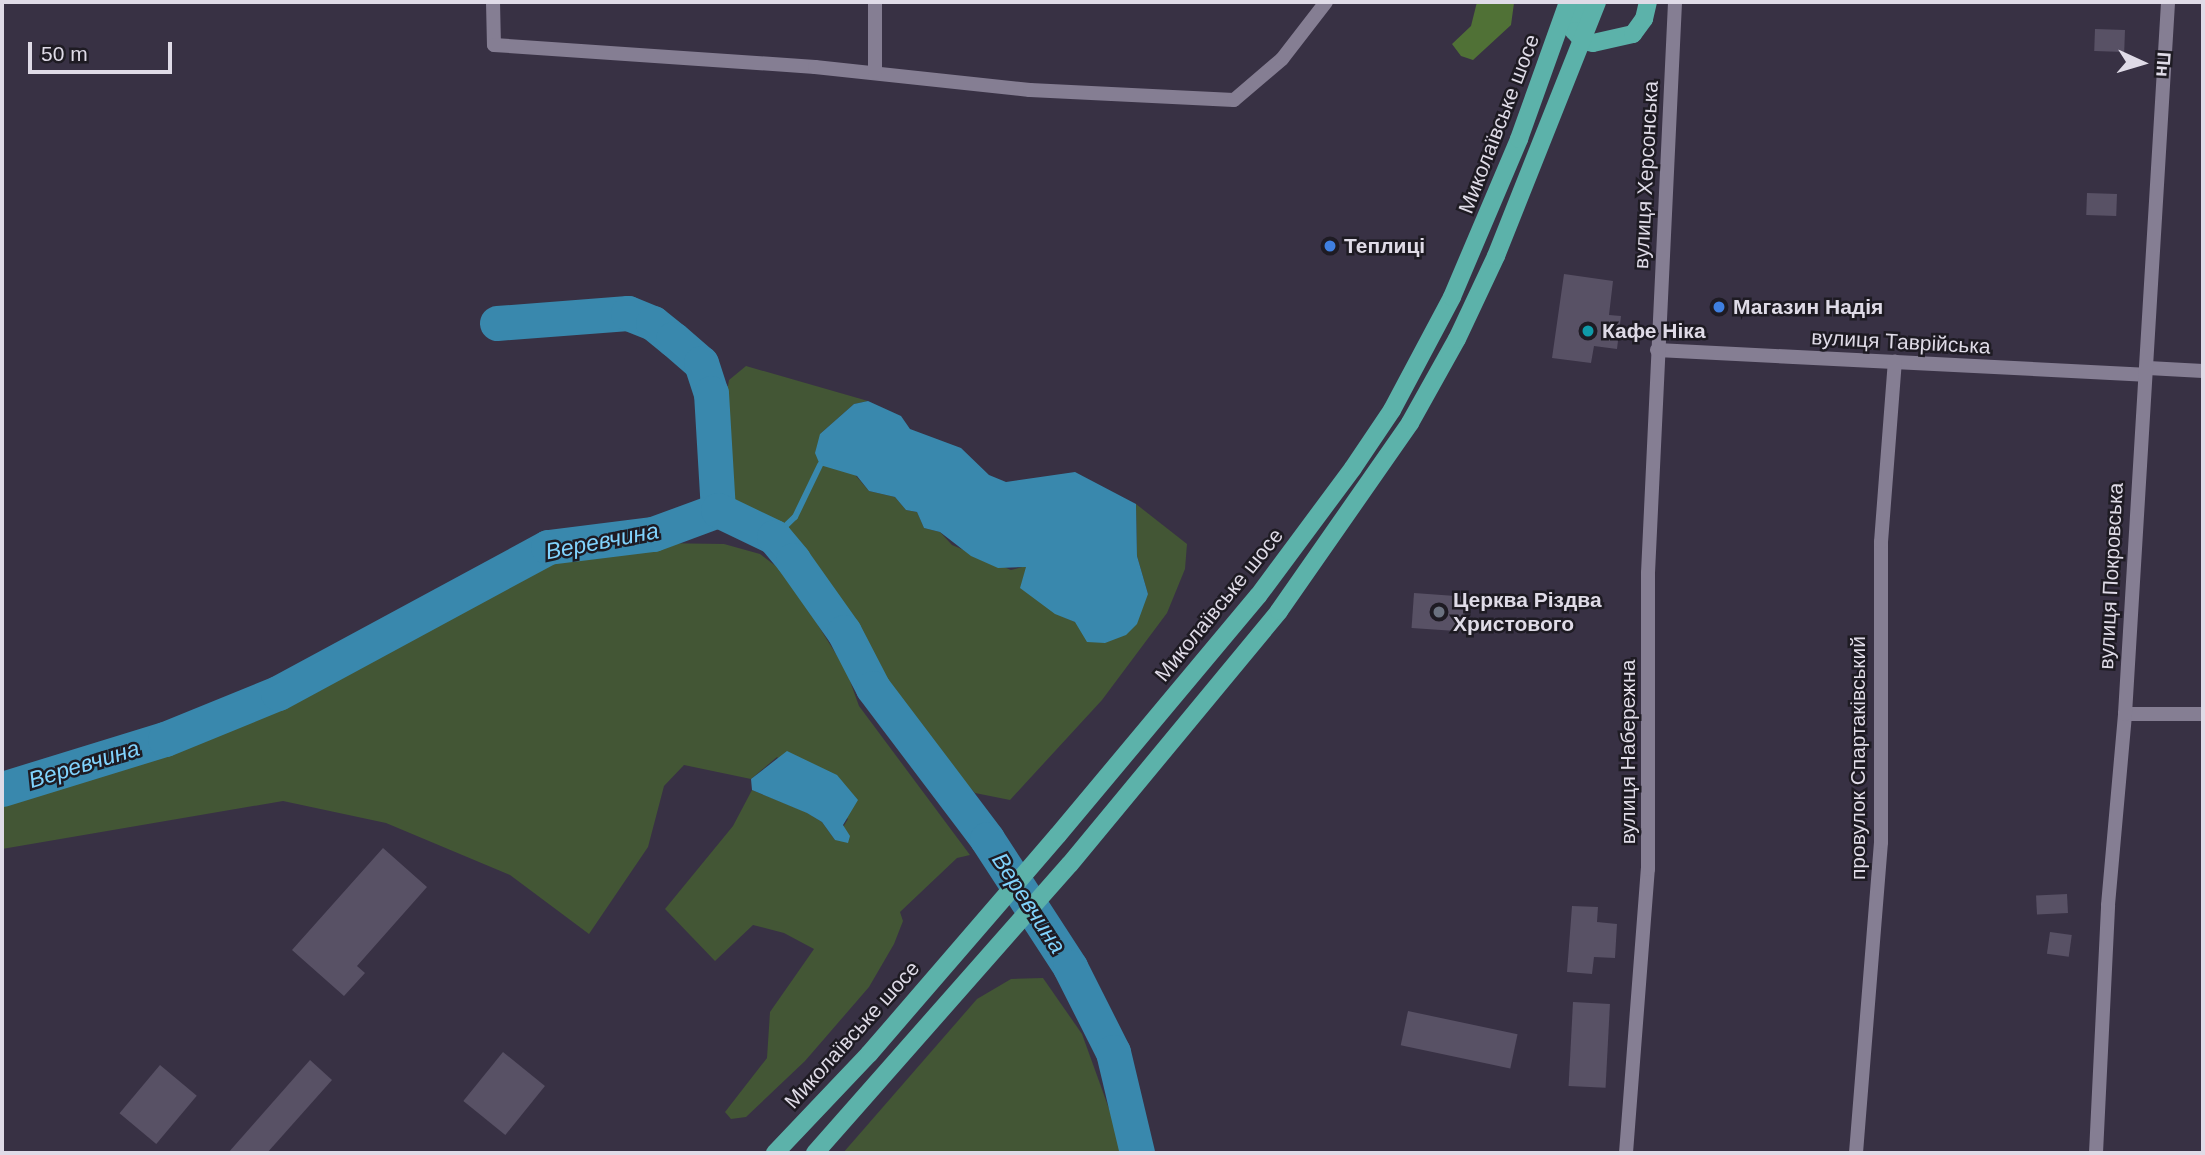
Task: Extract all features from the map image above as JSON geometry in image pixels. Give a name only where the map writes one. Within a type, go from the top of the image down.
[{"type":"main road","name":"Миколаївське шосе","points":[[775,1153],[981,925],[1258,597],[1392,410],[1478,239],[1568,2]]},
{"type":"main road","points":[[1581,2],[1574,31],[1583,41],[1613,42],[1633,34],[1644,19],[1648,2]]},
{"type":"main road","points":[[814,1153],[992,955],[1279,611],[1410,423],[1457,339],[1496,256],[1597,2]]},
{"type":"street","points":[[494,2],[494,45],[876,73],[1030,90],[1234,100],[1256,85],[1325,2]]},
{"type":"street","points":[[875,2],[876,73]]},
{"type":"street","name":"вулиця Херсонська","points":[[1657,350],[1667,223],[1675,2]]},
{"type":"street","name":"вулиця Покровська","points":[[2096,1153],[2108,905],[2125,714],[2168,2]]},
{"type":"street","name":"вулиця Таврійська","points":[[1657,350],[2146,372],[2203,371]]},
{"type":"street","name":"вулиця Набережна","points":[[1626,1153],[1648,869],[1648,573],[1657,350]]},
{"type":"street","name":"провулок Спартаківський","points":[[1856,1153],[1881,842],[1881,542],[1895,362]]},
{"type":"street","points":[[2125,714],[2203,714]]},
{"type":"green space","points":[[1477,2],[1514,3],[1511,25],[1473,60],[1461,56],[1452,44],[1471,26]]},
{"type":"green space","points":[[746,366],[868,401],[854,404],[820,434],[869,491],[895,497],[906,510],[917,512],[924,528],[940,532],[952,545],[1011,570],[1026,566],[1027,575],[1055,613],[1075,622],[1148,594],[1137,556],[1136,504],[1187,544],[1185,569],[1167,613],[1102,700],[1010,800],[975,793],[902,713],[796,542],[774,525],[751,523],[735,513],[729,501],[723,415],[729,380]]},
{"type":"green space","points":[[655,543],[724,544],[760,554],[786,574],[846,670],[859,706],[970,855],[957,858],[900,912],[903,921],[894,944],[869,987],[805,1061],[746,1117],[731,1119],[725,1112],[767,1058],[770,1012],[814,949],[784,933],[753,925],[715,961],[665,909],[733,826],[752,790],[806,812],[822,822],[835,840],[848,819],[777,757],[751,779],[684,765],[664,786],[648,847],[589,934],[510,875],[386,823],[283,801],[2,849],[2,787],[117,760],[280,684],[502,567]]},
{"type":"green space","points":[[1043,978],[1082,1034],[1125,1153],[843,1153],[977,999],[1011,979]]},
{"type":"water","points":[[868,401],[901,416],[910,429],[961,448],[989,475],[1006,482],[1075,472],[1136,504],[1137,556],[1148,594],[1137,624],[1126,635],[1105,643],[1087,642],[1075,622],[1055,614],[1020,588],[1026,567],[998,568],[971,556],[940,532],[924,528],[917,512],[906,510],[895,497],[869,491],[857,476],[820,465],[815,453],[820,434],[854,404]]},
{"type":"water","points":[[787,751],[837,775],[858,800],[843,825],[850,836],[848,843],[835,840],[822,822],[807,813],[752,790],[751,779]]},
{"type":"building","points":[[2095,29],[2125,30],[2124,52],[2094,51]]},
{"type":"building","points":[[2087,193],[2117,194],[2116,216],[2086,215]]},
{"type":"building","name":"Кафе Ніка","points":[[1564,274],[1613,281],[1609,315],[1621,316],[1617,349],[1594,346],[1591,363],[1552,358]]},
{"type":"building","name":"Церква Різдва Христового","points":[[1414,593],[1466,597],[1463,632],[1412,628]]},
{"type":"building","points":[[383,848],[427,887],[357,966],[365,973],[344,996],[292,950]]},
{"type":"building","points":[[2067,894],[2068,913],[2037,915],[2036,896]]},
{"type":"building","points":[[1572,906],[1598,907],[1597,922],[1617,924],[1615,958],[1594,957],[1592,974],[1567,972]]},
{"type":"building","points":[[2050,932],[2072,935],[2069,957],[2047,954]]},
{"type":"building","points":[[1573,1002],[1610,1004],[1606,1088],[1569,1086]]},
{"type":"building","points":[[1408,1011],[1518,1034],[1510,1069],[1401,1045]]},
{"type":"building","points":[[503,1052],[545,1086],[505,1135],[463,1101]]},
{"type":"building","points":[[310,1060],[332,1080],[267,1153],[228,1153]]},
{"type":"building","points":[[160,1065],[197,1096],[156,1144],[120,1113]]},
{"type":"waterway","points":[[497,323],[628,313],[653,323],[673,339],[701,363],[711,393],[718,510]]},
{"type":"waterway","points":[[774,537],[795,517],[820,465]]},
{"type":"waterway","name":"Веревчина","points":[[2,789],[165,739],[278,693],[548,547],[653,534],[718,510],[774,537],[793,560],[844,632],[873,688],[987,839],[1070,967],[1113,1052],[1137,1153]]},
{"type":"place","name":"Теплиці","points":[[1330,246]]},
{"type":"place","name":"Магазин Надія","points":[[1719,307]]},
{"type":"place","name":"Кафе Ніка","points":[[1588,331]]},
{"type":"place","name":"Церква Різдва Христового","points":[[1439,612]]}]
